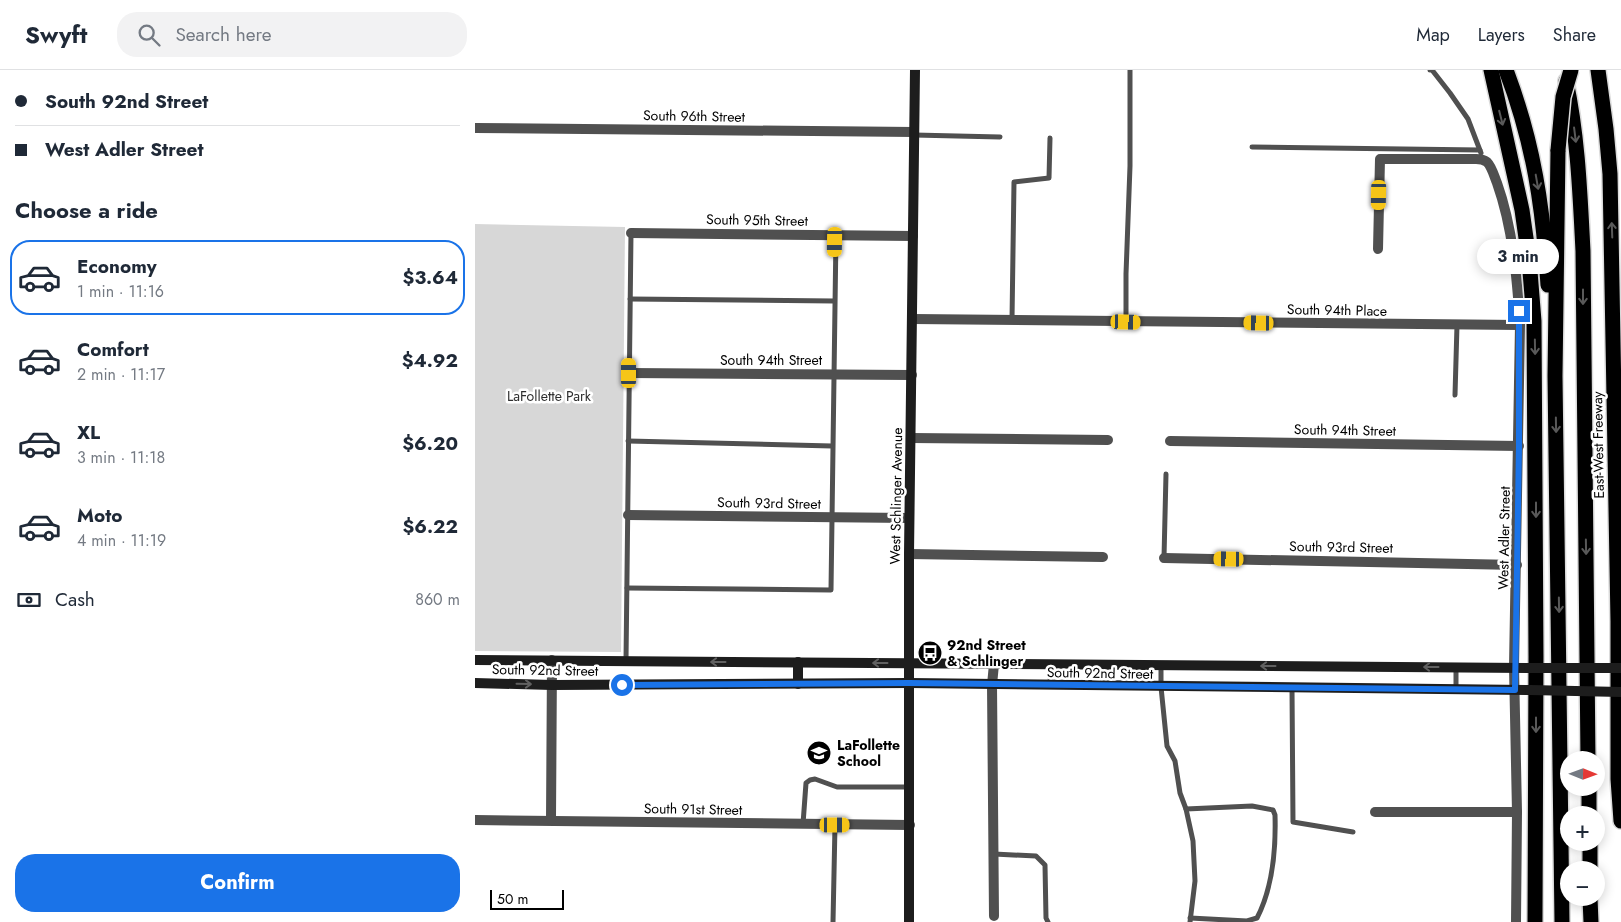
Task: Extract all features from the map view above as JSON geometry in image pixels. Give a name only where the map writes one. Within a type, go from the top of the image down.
[{"type":"highway","points":[[1491,70],[1522,210],[1529,259],[1534,321],[1535,922]]},
{"type":"highway","points":[[1506,70],[1529,138],[1541,202],[1555,376]]},
{"type":"highway","name":"East-West Freeway","points":[[1564,70],[1571,103],[1579,171],[1583,251],[1588,751]]},
{"type":"highway","points":[[1562,922],[1555,376],[1558,150],[1563,97],[1571,70]]},
{"type":"highway","name":"East-West Freeway","points":[[1598,70],[1606,128],[1611,192],[1618,621],[1618,779],[1621,821]]},
{"type":"highway","points":[[1590,906],[1591,922]]},
{"type":"street","name":"West Schlinger Avenue","points":[[909,922],[909,518],[915,70]]},
{"type":"street","name":"South 96th Street","points":[[475,128],[914,134]]},
{"type":"street","points":[[1378,249],[1380,159],[1484,160]]},
{"type":"street","name":"West Adler Street","points":[[1484,160],[1490,166],[1505,213],[1513,253],[1520,326],[1514,667],[1517,812],[1516,922]]},
{"type":"street","name":"South 95th Street","points":[[631,233],[913,236]]},
{"type":"street","name":"South 94th Place","points":[[913,319],[1520,326]]},
{"type":"street","name":"South 94th Street","points":[[629,373],[912,375]]},
{"type":"street","points":[[911,438],[1108,440]]},
{"type":"street","name":"South 94th Street","points":[[1170,441],[1519,446]]},
{"type":"street","name":"South 93rd Street","points":[[628,515],[909,518]]},
{"type":"street","points":[[909,554],[1103,557]]},
{"type":"street","name":"South 93rd Street","points":[[1164,558],[1517,565]]},
{"type":"street","name":"South 92nd Street","points":[[475,660],[1621,668]]},
{"type":"street","points":[[551,820],[552,660]]},
{"type":"street","points":[[797,684],[798,662]]},
{"type":"street","points":[[993,919],[994,664]]},
{"type":"street","name":"South 92nd Street","points":[[475,683],[552,685],[909,683],[1621,692]]},
{"type":"street","points":[[1375,812],[1517,812]]},
{"type":"street","name":"South 91st Street","points":[[475,820],[910,825]]},
{"type":"lane","points":[[1126,322],[1130,166],[1130,70]]},
{"type":"lane","points":[[1431,70],[1450,92],[1468,119],[1484,160]]},
{"type":"lane","points":[[914,134],[1000,137]]},
{"type":"lane","points":[[1012,320],[1014,182],[1049,178],[1050,138]]},
{"type":"lane","points":[[1252,147],[1480,150]]},
{"type":"lane","points":[[627,661],[631,233]]},
{"type":"lane","points":[[627,588],[831,590],[836,235]]},
{"type":"lane","points":[[630,299],[835,301]]},
{"type":"lane","points":[[1455,395],[1457,325]]},
{"type":"lane","points":[[628,441],[832,446]]},
{"type":"lane","points":[[1164,558],[1166,474]]},
{"type":"lane","points":[[1050,686],[1051,665]]},
{"type":"lane","points":[[1161,665],[1161,687],[1167,746],[1175,761],[1180,793],[1186,809],[1193,841],[1195,881],[1190,920],[1247,921],[1257,918],[1263,906],[1274,857],[1275,815],[1273,810],[1252,806],[1186,809]]},
{"type":"lane","points":[[1456,667],[1456,689]]},
{"type":"lane","points":[[1292,688],[1293,822],[1353,832]]},
{"type":"lane","points":[[803,824],[805,783],[810,780],[815,779],[837,787],[909,787]]},
{"type":"lane","points":[[833,922],[835,825]]},
{"type":"lane","points":[[993,854],[1037,856],[1045,865],[1046,918],[1048,922]]},
{"type":"green space","name":"LaFollette Park","points":[[475,224],[625,227],[621,652],[475,651]]},
{"type":"place","name":"92nd Street & Schlinger","points":[[930,653]]},
{"type":"place","name":"LaFollette School","points":[[819,753]]},
{"type":"route","points":[[622,685],[909,683],[1012,686],[1515,690],[1519,311]]}]
